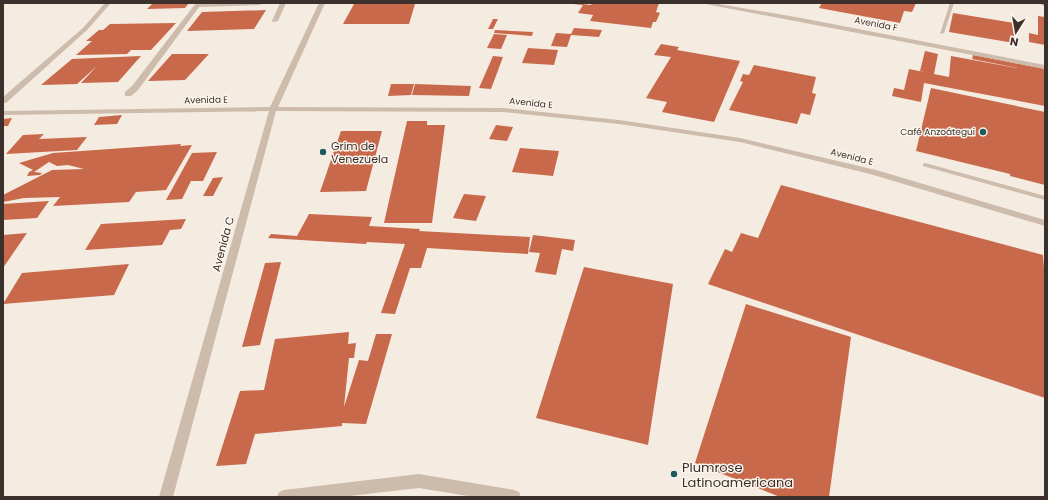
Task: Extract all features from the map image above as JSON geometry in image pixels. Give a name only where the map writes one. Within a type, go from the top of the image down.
[{"type":"street","points":[[3,100],[85,29],[108,3]]},
{"type":"street","points":[[128,94],[135,88],[198,4],[260,3]]},
{"type":"street","points":[[275,21],[283,3]]},
{"type":"street","name":"Avenida C","points":[[166,497],[272,109],[322,3]]},
{"type":"street","name":"Avenida F","points":[[703,3],[801,20],[1045,67]]},
{"type":"street","name":"Avenida E","points":[[3,113],[272,109],[503,110],[619,122],[740,140],[873,172],[1045,223]]},
{"type":"street","points":[[284,497],[419,481],[514,497]]},
{"type":"lane","points":[[942,33],[952,3]]},
{"type":"lane","points":[[925,165],[1045,198]]},
{"type":"building","points":[[153,3],[189,3],[185,8],[147,9]]},
{"type":"building","points":[[592,3],[659,3],[656,12],[660,13],[656,22],[653,22],[651,28],[590,21],[593,15],[578,13],[583,5],[573,4],[591,5]]},
{"type":"building","points":[[822,3],[916,3],[912,12],[904,11],[900,23],[819,8]]},
{"type":"building","points":[[354,4],[415,4],[409,24],[343,24]]},
{"type":"building","points":[[266,10],[254,29],[187,31],[202,12]]},
{"type":"building","points":[[953,13],[1014,23],[1014,43],[949,32]]},
{"type":"building","points":[[1038,16],[1045,17],[1045,45],[1029,42],[1029,33],[1038,35]]},
{"type":"building","points":[[493,19],[498,19],[493,29],[488,29]]},
{"type":"building","points":[[176,23],[151,50],[131,50],[127,54],[76,55],[92,41],[86,41],[99,30],[103,30],[110,24]]},
{"type":"building","points":[[574,28],[602,30],[599,37],[571,35],[567,47],[551,46],[556,33],[571,34]]},
{"type":"building","points":[[495,30],[533,32],[532,36],[494,33]]},
{"type":"building","points":[[494,34],[507,35],[501,49],[487,48]]},
{"type":"building","points":[[661,44],[679,47],[677,50],[740,61],[714,122],[662,112],[667,102],[646,98],[671,57],[654,55]]},
{"type":"building","points":[[528,48],[558,50],[554,65],[522,63]]},
{"type":"building","points":[[925,51],[938,54],[934,74],[949,77],[951,56],[1028,70],[972,59],[973,55],[1045,69],[1045,106],[924,83],[921,102],[892,96],[894,88],[904,90],[909,69],[929,73],[920,71]]},
{"type":"building","points":[[172,54],[209,54],[185,80],[148,81]]},
{"type":"building","points":[[141,56],[118,82],[81,83],[97,66],[77,84],[41,85],[72,59]]},
{"type":"building","points":[[493,56],[503,57],[491,89],[479,88]]},
{"type":"building","points":[[754,65],[816,77],[812,93],[816,94],[810,115],[801,113],[797,124],[729,110],[743,82],[740,81],[743,74],[749,75]]},
{"type":"building","points":[[391,84],[414,84],[411,95],[388,96]]},
{"type":"building","points":[[415,84],[471,86],[469,96],[412,95]]},
{"type":"building","name":"Café Anzoátegui","points":[[931,88],[1045,112],[1045,185],[1010,176],[1010,174],[916,151]]},
{"type":"building","points":[[122,115],[117,124],[94,125],[99,117]]},
{"type":"building","points":[[12,118],[8,126],[3,126],[3,119]]},
{"type":"building","points":[[407,121],[427,121],[427,125],[445,125],[432,223],[384,223]]},
{"type":"building","points":[[496,125],[513,127],[507,141],[489,139]]},
{"type":"building","points":[[341,131],[382,131],[366,191],[320,192]]},
{"type":"building","points":[[44,134],[39,139],[87,137],[77,150],[6,154],[23,135]]},
{"type":"building","points":[[181,144],[180,146],[192,145],[166,190],[136,192],[129,202],[53,206],[60,197],[24,198],[3,202],[3,195],[52,170],[84,169],[68,165],[57,166],[49,162],[34,172],[42,173],[40,175],[27,176],[29,172],[33,170],[19,163],[53,153]]},
{"type":"building","points":[[520,148],[559,151],[553,176],[512,172]]},
{"type":"building","points":[[217,152],[203,181],[191,181],[182,199],[166,200],[192,153]]},
{"type":"building","points":[[223,177],[213,196],[203,196],[213,178]]},
{"type":"building","points":[[781,185],[1043,255],[1045,282],[1045,398],[708,284],[725,249],[732,252],[741,233],[758,238]]},
{"type":"building","points":[[464,194],[486,196],[476,221],[453,218]]},
{"type":"building","points":[[49,201],[37,218],[3,220],[3,204]]},
{"type":"building","points":[[309,214],[372,217],[369,226],[420,229],[419,231],[530,237],[528,254],[427,248],[421,268],[410,268],[395,314],[381,313],[405,244],[367,242],[366,244],[268,238],[271,234],[297,236]]},
{"type":"building","points":[[186,219],[181,229],[170,230],[162,245],[85,250],[101,224]]},
{"type":"building","points":[[27,233],[3,268],[3,235]]},
{"type":"building","points":[[533,235],[575,240],[573,251],[562,249],[556,275],[535,272],[540,253],[529,252]]},
{"type":"building","points":[[281,262],[260,345],[242,347],[265,263]]},
{"type":"building","points":[[129,264],[114,295],[3,304],[22,273]]},
{"type":"building","points":[[584,267],[673,284],[648,445],[536,418]]},
{"type":"building","points":[[746,304],[851,337],[829,497],[780,497],[695,463]]},
{"type":"building","points":[[349,332],[348,344],[356,343],[354,358],[349,358],[344,407],[359,360],[368,361],[376,334],[392,334],[366,424],[342,423],[342,426],[255,434],[246,464],[216,466],[240,391],[264,390],[275,339]]},
{"type":"place","name":"Café Anzoátegui","points":[[983,132]]},
{"type":"place","name":"Grim de Venezuela","points":[[323,152]]},
{"type":"place","name":"Plumrose Latinoamericana","points":[[674,474]]}]
